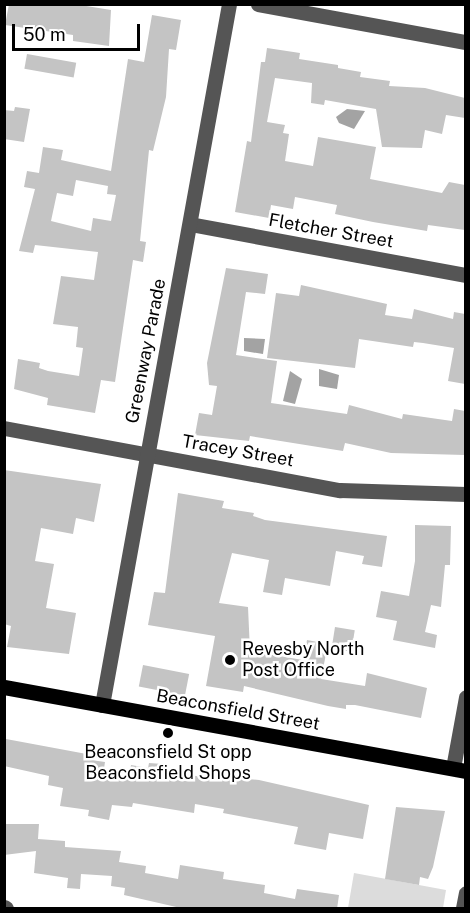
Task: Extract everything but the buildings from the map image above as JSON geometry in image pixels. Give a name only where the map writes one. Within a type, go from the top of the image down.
[{"type":"main road","name":"Beaconsfield Street","points":[[4,687],[459,770]]},
{"type":"street","name":"Greenway Parade","points":[[102,705],[229,4]]},
{"type":"street","points":[[258,4],[465,42]]},
{"type":"street","name":"Fletcher Street","points":[[189,224],[465,275]]},
{"type":"street","name":"Tracey Street","points":[[4,428],[340,490],[465,494]]},
{"type":"street","points":[[459,770],[465,697]]},
{"type":"street","points":[[463,909],[465,893]]},
{"type":"shaded area","points":[[347,109],[365,111],[354,129],[339,123],[336,117]]},
{"type":"shaded area","points":[[244,338],[265,339],[263,354],[244,351]]},
{"type":"shaded area","points":[[319,369],[339,375],[337,389],[319,386]]},
{"type":"shaded area","points":[[290,371],[302,379],[295,404],[283,401]]},
{"type":"shaded area","points":[[354,873],[446,890],[443,908],[348,908]]},
{"type":"place","name":"Revesby North Post Office","points":[[230,660]]},
{"type":"place","name":"Beaconsfield St opp Beaconsfield Shops","points":[[168,733]]}]
